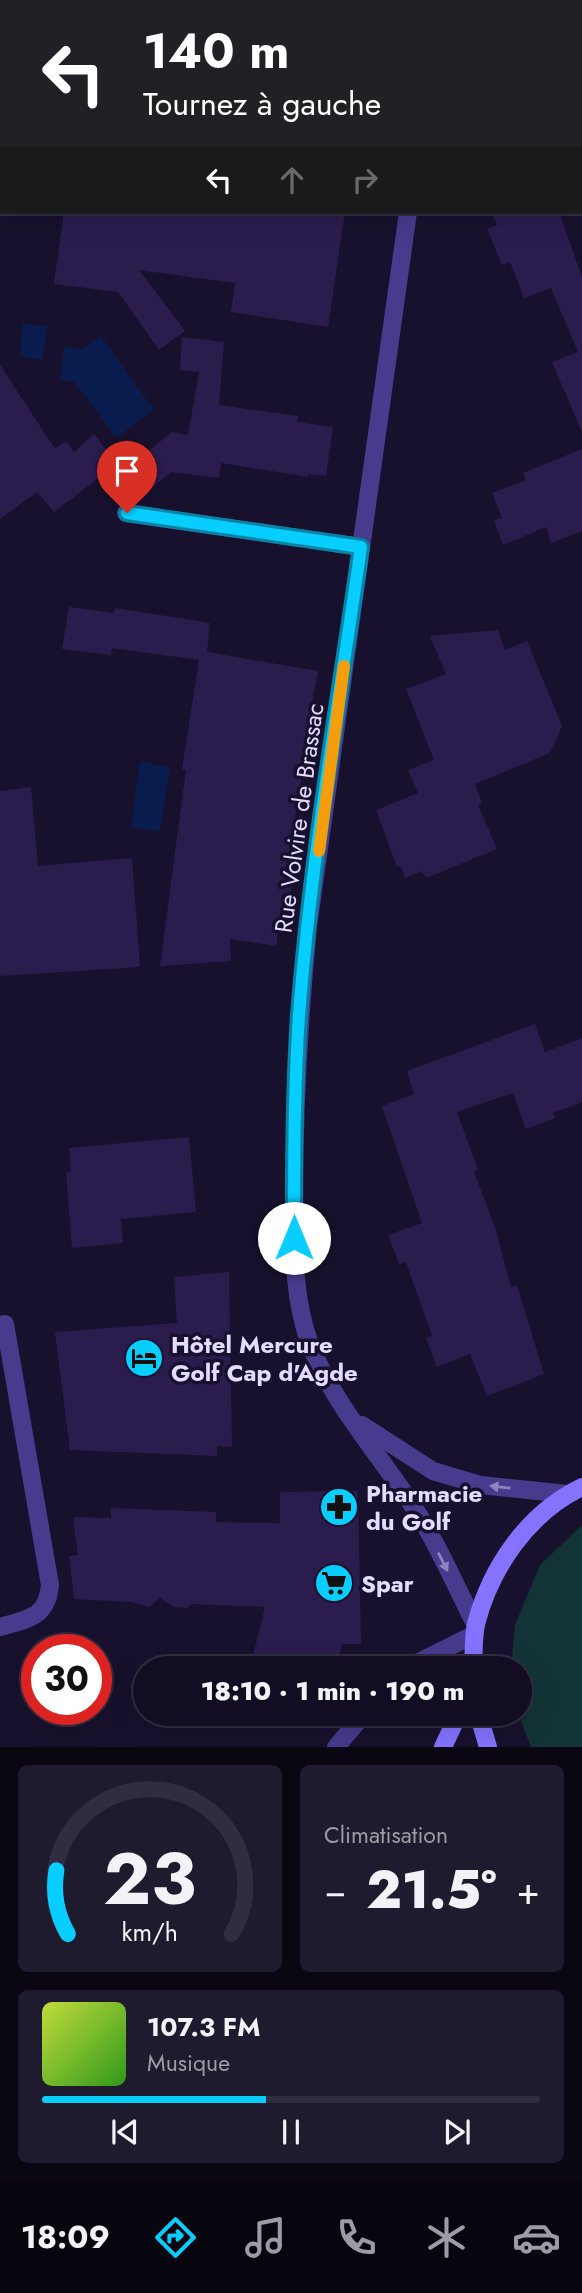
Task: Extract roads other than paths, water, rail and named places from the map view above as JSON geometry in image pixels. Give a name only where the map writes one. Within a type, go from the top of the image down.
[{"type":"street","name":"Rue Volvire de Brassac","points":[[408,214],[308,928],[299,1015],[294,1130],[294,1238],[299,1302],[309,1342],[326,1380],[424,1523],[476,1630]]},
{"type":"street","points":[[127,513],[361,547]]},
{"type":"street","points":[[0,1325],[5,1324],[50,1585],[48,1602],[34,1617],[0,1627]]},
{"type":"street","name":"Rue Volvire de Brassac","points":[[356,1421],[433,1471],[480,1485],[575,1491]]},
{"type":"street","points":[[474,1656],[476,1630],[495,1572],[526,1528],[575,1491]]},
{"type":"street","points":[[429,1656],[476,1630]]},
{"type":"street","points":[[337,1747],[354,1726]]},
{"type":"street","points":[[443,1747],[453,1726]]},
{"type":"street","points":[[482,1726],[488,1747]]},
{"type":"water","points":[[23,323],[47,326],[43,360],[20,357]]},
{"type":"water","points":[[101,336],[154,410],[116,438],[75,382],[60,381],[64,347],[82,349]]},
{"type":"water","points":[[140,761],[170,768],[160,832],[131,827]]},
{"type":"place","name":"Hôtel Mercure Golf Cap d'Agde","points":[[144,1358]]},
{"type":"place","name":"Pharmacie du Golf","points":[[339,1507]]},
{"type":"place","name":"Spar","points":[[334,1583]]}]
